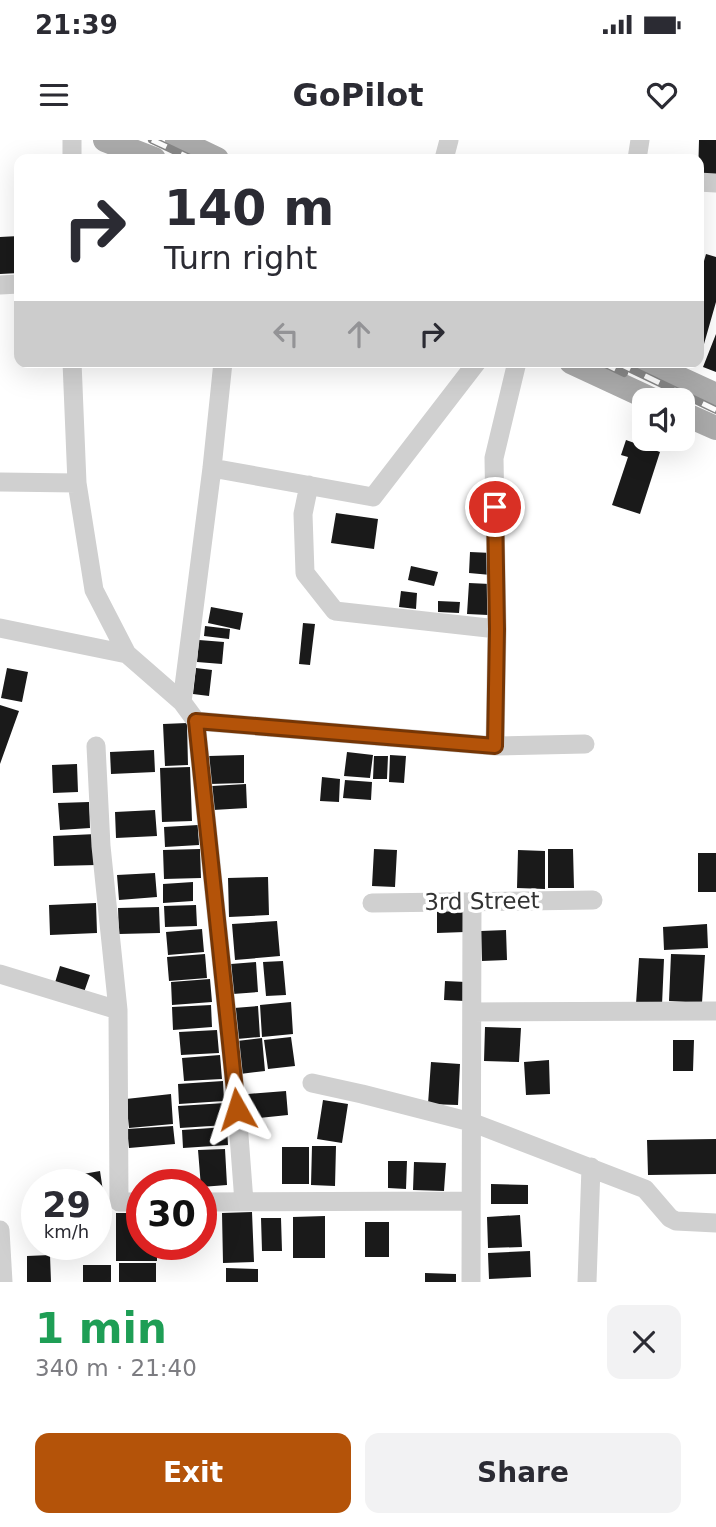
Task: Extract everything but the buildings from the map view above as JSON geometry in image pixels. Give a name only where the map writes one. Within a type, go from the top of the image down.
[{"type":"main road","points":[[105,140],[141,154]]},
{"type":"main road","points":[[177,140],[206,154]]},
{"type":"main road","points":[[584,368],[632,390]]},
{"type":"main road","points":[[657,368],[716,395]]},
{"type":"main road","points":[[695,417],[714,422]]},
{"type":"street","points":[[72,368],[77,483],[94,590],[127,654],[183,702],[196,721],[236,1095],[244,1202]]},
{"type":"street","points":[[183,702],[221,368]]},
{"type":"street","points":[[212,468],[373,496],[472,368]]},
{"type":"street","points":[[495,746],[497,629],[494,458],[516,368]]},
{"type":"street","points":[[0,482],[77,483]]},
{"type":"street","points":[[309,485],[303,514],[305,573],[335,611],[497,629]]},
{"type":"street","points":[[0,628],[127,654]]},
{"type":"street","points":[[196,721],[495,746],[585,744]]},
{"type":"street","points":[[96,746],[101,846],[118,1010],[119,1202],[126,1202]]},
{"type":"street","name":"3rd Street","points":[[372,903],[593,900]]},
{"type":"street","points":[[471,1282],[472,901]]},
{"type":"street","points":[[0,974],[118,1010]]},
{"type":"street","points":[[472,1012],[716,1011]]},
{"type":"street","points":[[312,1083],[471,1122],[645,1189],[670,1218],[676,1221],[716,1223]]},
{"type":"street","points":[[587,1282],[591,1167]]},
{"type":"street","points":[[217,1202],[471,1201]]},
{"type":"street","points":[[0,1230],[3,1282]]},
{"type":"railway","points":[[152,140],[181,154]]},
{"type":"railway","points":[[614,368],[624,373]]},
{"type":"railway","points":[[628,368],[716,410]]},
{"type":"route","points":[[237,1109],[196,721],[495,746],[495,507]]}]
